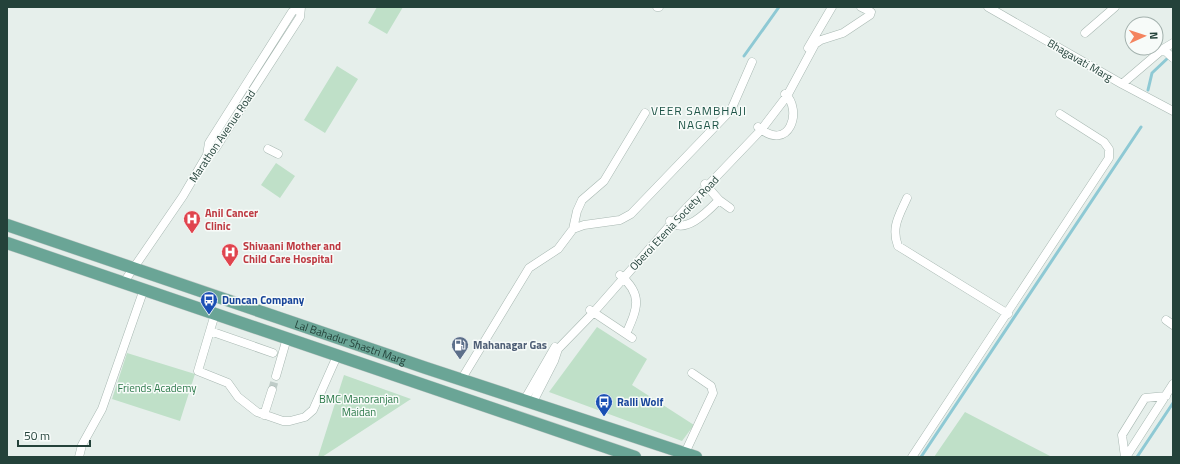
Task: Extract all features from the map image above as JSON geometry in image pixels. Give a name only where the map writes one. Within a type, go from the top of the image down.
[{"type":"main road","name":"Lal Bahadur Shastri Marg","points":[[7,225],[461,380],[529,401],[690,455]]},
{"type":"main road","name":"Lal Bahadur Shastri Marg","points":[[7,244],[124,282],[635,457]]},
{"type":"street","name":"Marathon Avenue Road","points":[[124,282],[183,196],[207,155],[209,143],[292,12],[300,7]]},
{"type":"street","name":"Oberoi Etenia Society Road","points":[[529,401],[555,351],[621,276],[760,129],[786,95],[832,7]]},
{"type":"street","points":[[815,42],[838,35],[868,18],[871,12],[861,7]]},
{"type":"street","name":"Bhagavati Marg","points":[[988,7],[1122,84],[1173,111]]},
{"type":"street","points":[[1085,33],[1115,7]]},
{"type":"street","points":[[1164,48],[1173,43]]},
{"type":"street","points":[[1164,50],[1173,58]]},
{"type":"street","points":[[1122,84],[1155,56]]},
{"type":"street","points":[[573,229],[584,225],[620,220],[631,214],[731,110],[752,62]]},
{"type":"street","points":[[760,129],[775,136],[784,135],[790,129],[793,109],[786,95]]},
{"type":"street","points":[[461,380],[529,268],[558,249],[573,229],[577,211],[582,200],[604,181],[645,113]]},
{"type":"street","points":[[912,457],[1008,314],[1109,158],[1109,149],[1104,142],[1060,114]]},
{"type":"street","points":[[268,149],[278,154]]},
{"type":"street","points":[[706,186],[730,208]]},
{"type":"street","points":[[907,198],[895,225],[894,235],[898,246],[1008,314]]},
{"type":"street","points":[[671,222],[687,224],[704,214],[720,200]]},
{"type":"street","points":[[591,311],[629,336],[637,299],[636,293],[621,276]]},
{"type":"street","points":[[79,457],[82,445],[102,409],[144,289]]},
{"type":"street","points":[[216,314],[198,371],[228,383],[238,397],[257,412],[264,415],[283,421],[305,417],[313,410],[337,356]]},
{"type":"street","points":[[210,331],[273,353]]},
{"type":"street","points":[[276,376],[287,338]]},
{"type":"street","points":[[690,455],[713,393],[711,386],[692,373]]},
{"type":"street","points":[[1125,457],[1173,384]]},
{"type":"street","points":[[264,415],[272,390]]},
{"type":"street","points":[[1125,457],[1122,435],[1146,398],[1166,396]]},
{"type":"green space","points":[[377,7],[403,7],[387,34],[368,23]]},
{"type":"green space","points":[[337,66],[358,79],[325,133],[304,120]]},
{"type":"green space","points":[[276,163],[295,176],[280,198],[261,185]]},
{"type":"green space","points":[[597,327],[647,359],[632,385],[694,425],[682,441],[549,392]]},
{"type":"green space","name":"Friends Academy","points":[[127,353],[195,374],[180,421],[112,399]]},
{"type":"green space","name":"BMC Manoranjan Maidan","points":[[344,375],[411,399],[322,457],[318,457]]},
{"type":"green space","points":[[965,412],[1052,457],[934,457]]},
{"type":"waterway","points":[[744,56],[779,7]]},
{"type":"waterway","points":[[1148,90],[1152,73],[1170,56]]},
{"type":"waterway","points":[[921,457],[1141,127]]},
{"type":"waterway","points":[[1137,457],[1173,403]]},
{"type":"tunnel","points":[[272,390],[276,376]]},
{"type":"place","name":"Anil Cancer Clinic","points":[[192,234]]},
{"type":"place","name":"Shivaani Mother and Child Care Hospital","points":[[230,267]]},
{"type":"place","name":"Duncan Company","points":[[209,315]]},
{"type":"place","name":"Mahanagar Gas","points":[[460,360]]},
{"type":"place","name":"Ralli Wolf","points":[[604,417]]},
{"type":"district","name":"VEER SAMBHAJI NAGAR","points":[[699,118]]}]
